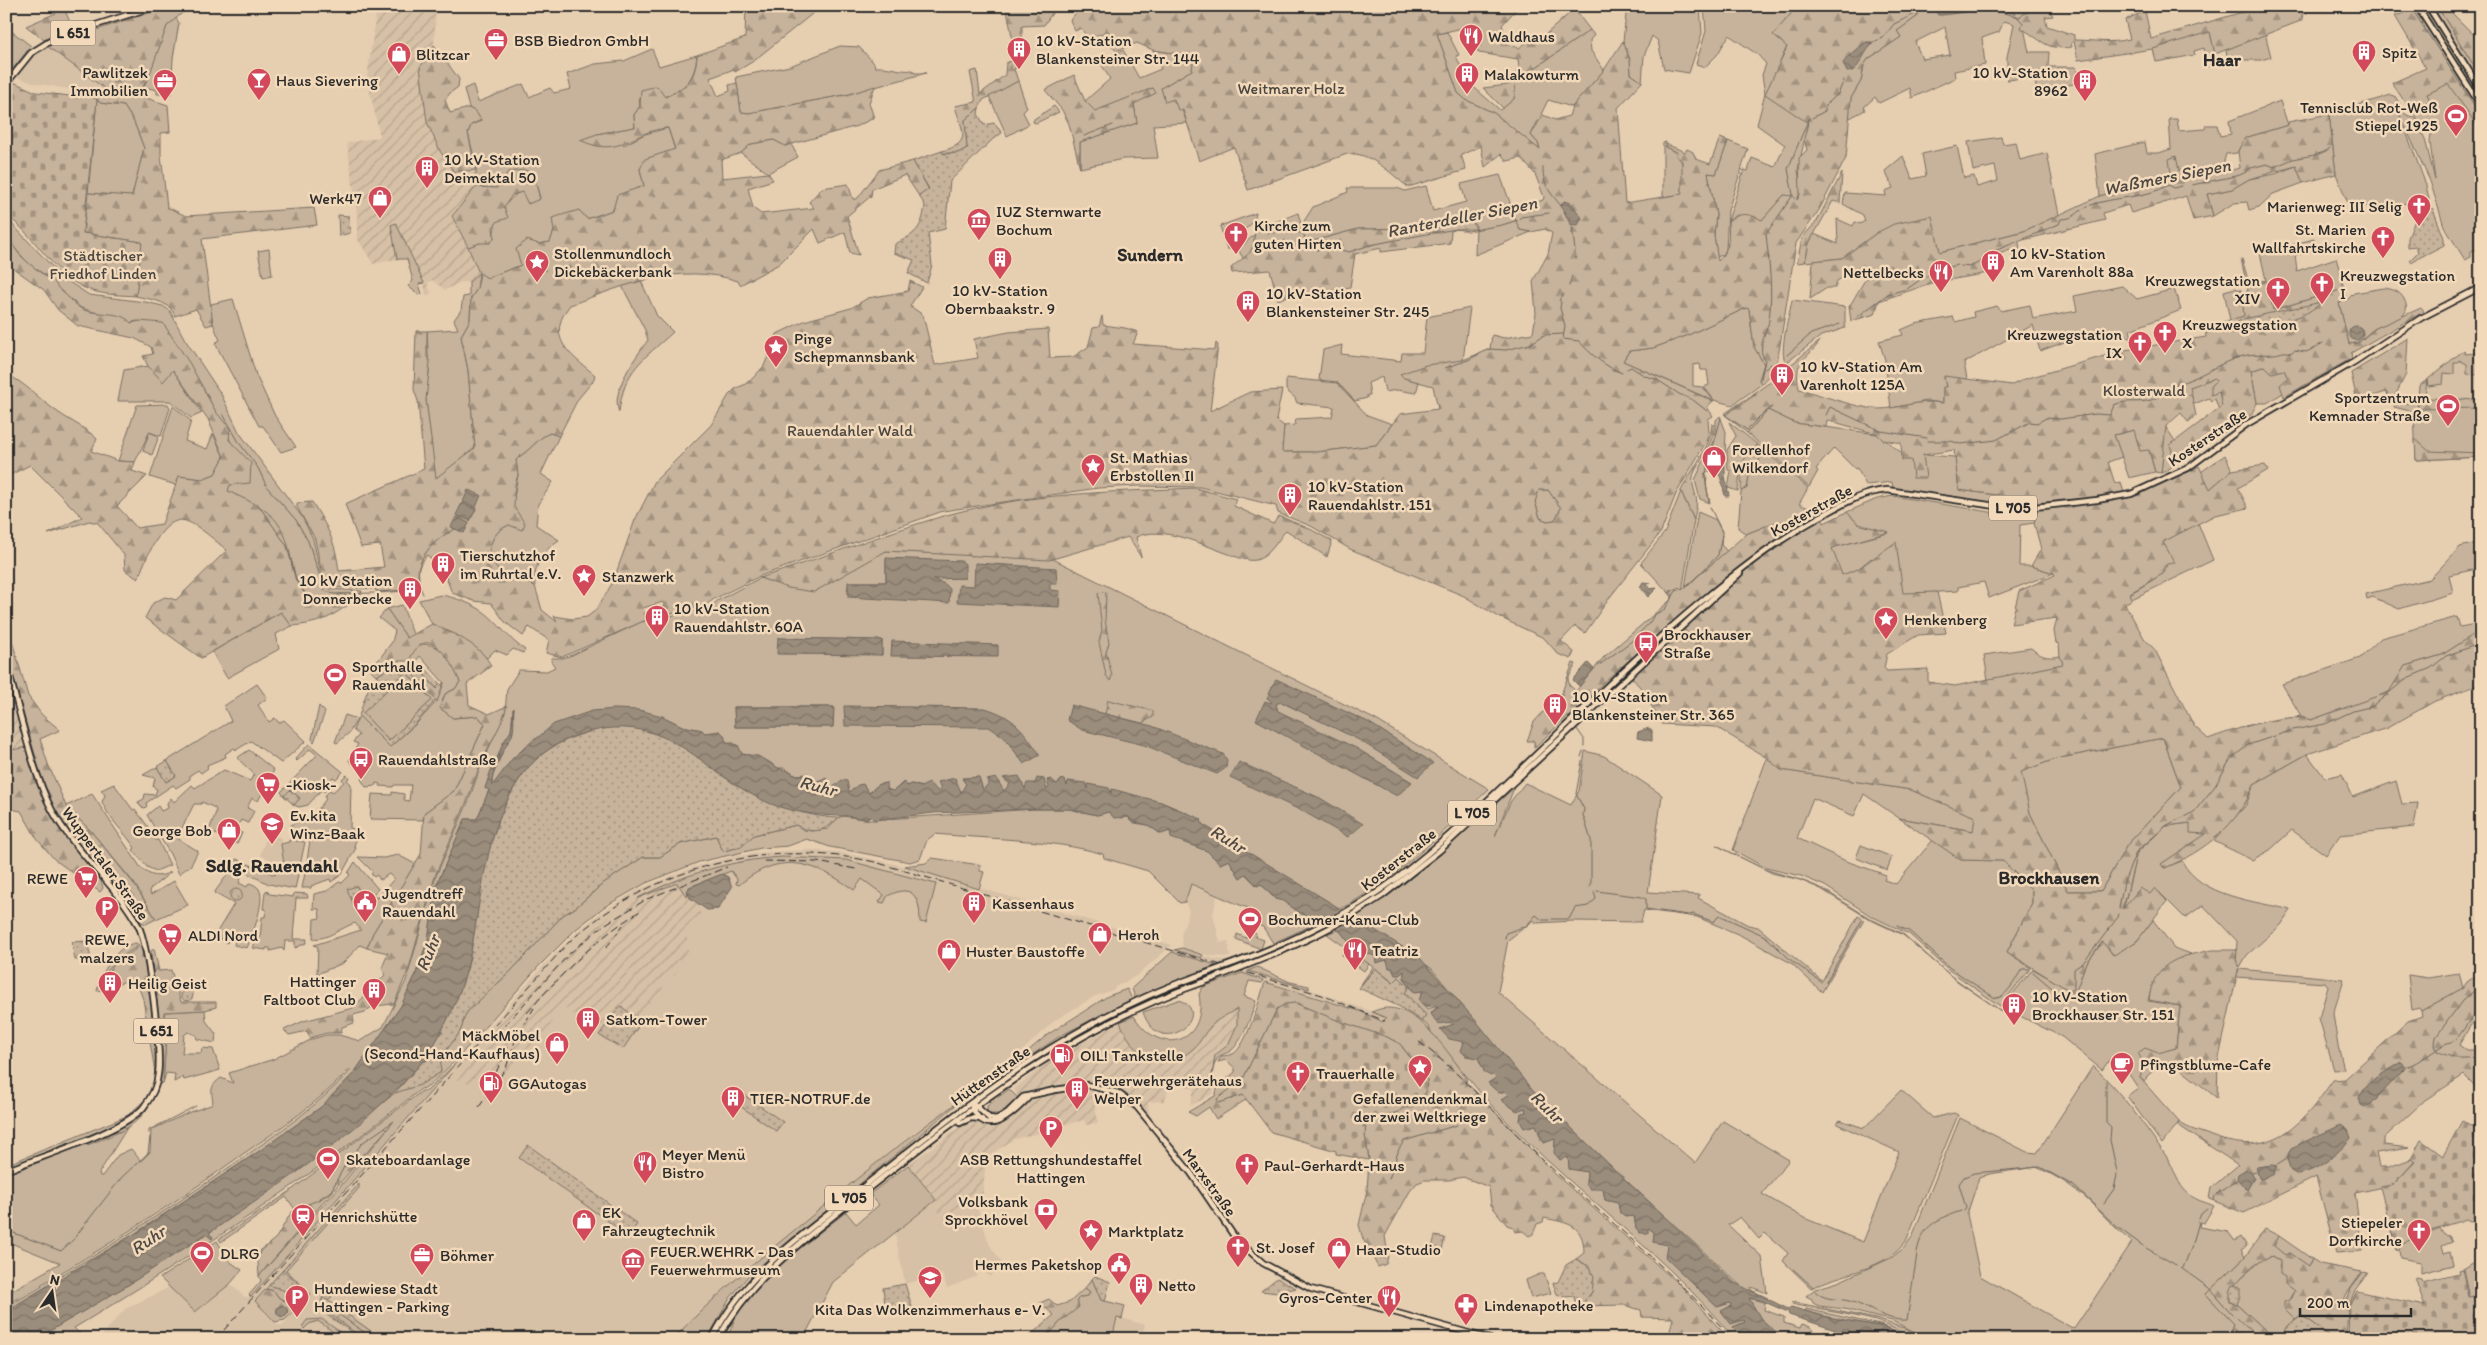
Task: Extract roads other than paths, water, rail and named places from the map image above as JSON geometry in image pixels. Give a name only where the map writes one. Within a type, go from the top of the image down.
[{"type":"main road","name":"L 651","points":[[6,84],[30,53],[55,38],[156,6]]},
{"type":"main road","points":[[2417,6],[2481,106]]},
{"type":"main road","points":[[2428,6],[2481,90]]},
{"type":"main road","name":"Kosterstraße","points":[[1342,915],[1380,891],[1432,850],[1683,616],[1756,558],[1806,524],[1855,498],[1877,491],[1904,491],[2016,509],[2114,498],[2138,491],[2188,468],[2246,424],[2354,362],[2421,318],[2481,287]]},
{"type":"main road","name":"Kosterstraße","points":[[1346,919],[1382,896],[1439,851],[1756,558]]},
{"type":"main road","name":"Wuppertaler Straße","points":[[6,662],[39,777],[52,810],[71,839],[124,903],[143,936],[159,1068],[152,1094],[142,1109],[131,1118],[6,1171]]},
{"type":"main road","name":"Hüttenstraße","points":[[718,1339],[738,1306],[769,1269],[916,1151],[1066,1045],[1146,998],[1278,947],[1342,915]]},
{"type":"main road","name":"Hüttenstraße","points":[[712,1339],[734,1300],[765,1265],[971,1103],[1046,1050],[1124,1011],[1148,1004],[1275,955],[1346,919]]},
{"type":"main road","name":"Marxstraße","points":[[971,1103],[978,1106],[989,1118],[997,1119],[1023,1097],[1084,1085],[1101,1087],[1120,1094],[1136,1107],[1190,1173],[1236,1239],[1263,1264],[1311,1289],[1490,1339]]},
{"type":"main road","name":"Marxstraße","points":[[982,1119],[991,1123],[1000,1122],[1030,1096]]},
{"type":"main road","points":[[971,1103],[973,1110],[982,1119]]},
{"type":"main road","name":"L 705","points":[[944,1132],[966,1120],[982,1119]]},
{"type":"water","points":[[1933,6],[1972,7],[1973,11],[1938,15]]},
{"type":"water","points":[[1866,42],[1872,42],[1872,45],[1858,66],[1847,72],[1843,63]]},
{"type":"water","points":[[1564,201],[1571,203],[1582,218],[1578,225],[1570,224],[1561,205]]},
{"type":"water","points":[[2353,326],[2359,326],[2363,333],[2359,340],[2353,340],[2349,336],[2349,330]]},
{"type":"water","points":[[1725,454],[1725,476],[1729,496],[1725,496],[1721,478],[1715,468],[1715,455]]},
{"type":"water","points":[[468,490],[481,495],[476,507],[463,502]]},
{"type":"water","points":[[462,503],[476,509],[470,521],[456,515]]},
{"type":"water","points":[[456,517],[469,523],[464,533],[451,527]]},
{"type":"water","points":[[886,558],[961,561],[965,564],[965,578],[932,579],[945,584],[950,589],[949,603],[848,597],[848,582],[886,582]]},
{"type":"water","points":[[975,563],[1056,568],[1057,584],[1050,584],[1050,590],[1060,591],[1059,607],[957,602],[959,585],[974,586]]},
{"type":"water","points":[[1643,582],[1651,583],[1646,584],[1650,589],[1657,588],[1648,597],[1640,587]]},
{"type":"water","points":[[778,638],[882,640],[882,655],[777,654]]},
{"type":"water","points":[[892,641],[998,645],[998,657],[891,656]]},
{"type":"water","points":[[1588,663],[1594,669],[1579,686],[1573,680]]},
{"type":"water","points":[[1276,679],[1368,722],[1433,763],[1418,777],[1359,740],[1281,702],[1276,704],[1278,711],[1356,748],[1412,782],[1397,796],[1256,720],[1265,701],[1272,702],[1267,698]]},
{"type":"water","points":[[1071,705],[1152,726],[1223,754],[1227,760],[1226,768],[1217,774],[1144,745],[1082,730],[1067,720]]},
{"type":"water","points":[[844,706],[985,708],[1011,720],[1028,738],[1040,755],[1024,764],[1004,737],[989,727],[845,726]]},
{"type":"water","points":[[734,707],[834,707],[833,727],[735,727]]},
{"type":"water","points":[[514,708],[513,732],[496,766],[492,786],[512,759],[554,724],[592,711],[615,709],[639,710],[662,716],[682,726],[702,730],[705,733],[720,731],[724,735],[726,742],[738,745],[742,754],[758,756],[778,768],[792,772],[793,775],[811,775],[810,784],[825,778],[828,780],[829,790],[842,780],[847,781],[849,792],[858,785],[863,784],[869,793],[879,784],[887,783],[887,789],[893,791],[905,782],[907,786],[912,784],[921,787],[929,783],[939,792],[941,788],[938,782],[955,778],[961,792],[966,784],[962,778],[979,777],[983,790],[988,784],[987,780],[996,778],[1004,791],[1010,784],[1003,778],[1019,776],[1025,789],[1027,783],[1035,783],[1037,778],[1044,779],[1047,790],[1049,787],[1047,780],[1051,779],[1057,784],[1062,779],[1065,780],[1067,786],[1068,781],[1086,783],[1088,789],[1088,784],[1109,788],[1111,793],[1112,789],[1161,802],[1201,819],[1202,824],[1419,957],[1477,1022],[1532,1090],[1735,1283],[1788,1309],[1791,1307],[1827,1317],[1884,1327],[1908,1339],[1855,1339],[1854,1336],[1789,1315],[1788,1312],[1760,1300],[1749,1298],[1761,1319],[1784,1339],[1757,1339],[1757,1337],[1744,1339],[1733,1327],[1745,1322],[1744,1320],[1731,1324],[1721,1311],[1731,1306],[1730,1303],[1717,1307],[1665,1257],[1667,1245],[1653,1242],[1654,1232],[1648,1228],[1648,1233],[1640,1233],[1636,1228],[1634,1216],[1625,1217],[1620,1213],[1618,1203],[1605,1200],[1603,1189],[1590,1189],[1586,1184],[1587,1172],[1569,1169],[1568,1157],[1560,1160],[1554,1153],[1555,1139],[1544,1143],[1536,1125],[1524,1128],[1520,1121],[1521,1113],[1526,1112],[1525,1108],[1517,1111],[1501,1100],[1511,1093],[1508,1090],[1499,1093],[1488,1083],[1499,1076],[1497,1072],[1491,1076],[1485,1073],[1478,1058],[1466,1056],[1461,1051],[1464,1042],[1449,1039],[1440,1029],[1454,1024],[1451,1022],[1438,1024],[1431,1014],[1438,1006],[1426,1006],[1421,1003],[1419,1000],[1423,991],[1414,992],[1404,978],[1404,971],[1399,975],[1395,975],[1392,968],[1389,968],[1387,960],[1376,963],[1375,956],[1362,952],[1356,939],[1351,945],[1340,931],[1297,911],[1284,901],[1275,899],[1261,884],[1257,886],[1246,874],[1240,878],[1229,860],[1220,864],[1207,851],[1171,838],[1170,831],[1161,834],[1148,825],[1130,821],[1129,817],[1114,818],[1109,812],[1097,815],[1069,809],[934,813],[874,820],[871,817],[818,815],[798,812],[771,804],[747,792],[663,737],[641,730],[615,728],[585,733],[567,739],[551,748],[529,767],[510,795],[500,818],[486,866],[465,977],[451,1012],[428,1055],[429,1058],[423,1061],[375,1110],[322,1154],[209,1233],[213,1237],[212,1239],[206,1234],[128,1285],[36,1339],[6,1339],[6,1311],[136,1233],[258,1152],[321,1107],[354,1073],[401,1006],[415,976],[428,940],[436,886],[465,819],[477,819],[489,790],[485,788],[491,770],[494,769],[503,743],[511,731]]},
{"type":"water","points":[[1649,728],[1652,730],[1652,741],[1637,738],[1638,732]]},
{"type":"water","points":[[1239,762],[1320,798],[1363,824],[1348,837],[1306,813],[1230,777]]},
{"type":"water","points":[[722,874],[728,877],[732,887],[718,909],[707,910],[690,898],[687,891],[690,887]]},
{"type":"water","points":[[2402,1062],[2406,1068],[2371,1104],[2365,1107],[2361,1105],[2359,1098],[2367,1086]]},
{"type":"water","points":[[2341,1125],[2348,1130],[2351,1138],[2341,1149],[2327,1161],[2312,1170],[2296,1174],[2291,1171],[2287,1159],[2291,1148]]},
{"type":"water","points":[[2276,1166],[2274,1173],[2262,1179],[2259,1178],[2256,1167]]},
{"type":"water","points":[[2245,1170],[2251,1172],[2254,1178],[2247,1190],[2237,1179],[2238,1174]]},
{"type":"water","points":[[282,1305],[288,1311],[282,1317],[276,1311]]},
{"type":"waterway","points":[[1972,9],[1997,11],[2019,17],[2037,6]]},
{"type":"waterway","points":[[1871,43],[1883,38],[1894,24],[1921,11]]},
{"type":"waterway","points":[[1812,118],[1825,111],[1826,105],[1838,94],[1844,80]]},
{"type":"waterway","points":[[1761,379],[1765,360],[1762,345],[1769,320],[1771,298],[1766,234],[1793,195],[1788,169],[1809,118]]},
{"type":"waterway","points":[[1084,136],[1113,125]]},
{"type":"waterway","name":"Waßmers Siepen","points":[[2192,185],[2240,175],[2246,172],[2247,169],[2267,164],[2274,167],[2293,159],[2322,153],[2330,148]]},
{"type":"waterway","points":[[1543,167],[1543,175],[1547,187],[1566,213]]},
{"type":"waterway","name":"Waßmers Siepen","points":[[1961,266],[1970,267],[1984,260],[1985,255],[2059,224],[2061,219],[2073,216],[2088,206],[2108,200],[2150,193],[2169,185],[2174,188],[2181,186]]},
{"type":"waterway","name":"Ranterdeller Siepen","points":[[1317,250],[1325,246],[1349,252],[1370,245],[1457,229],[1468,231],[1502,225],[1518,220],[1521,217],[1549,213]]},
{"type":"waterway","points":[[1572,226],[1576,259]]},
{"type":"waterway","name":"Waßmers Siepen","points":[[1948,267],[1957,265]]},
{"type":"waterway","name":"Waßmers Siepen","points":[[1857,317],[1888,294],[1907,289],[1924,277],[1939,272],[1946,267]]},
{"type":"waterway","points":[[1569,286],[1572,276]]},
{"type":"waterway","points":[[1564,294],[1559,300],[1565,326],[1563,339],[1579,341],[1599,360],[1610,368],[1622,373]]},
{"type":"waterway","name":"Waßmers Siepen","points":[[1787,355],[1811,334],[1840,324]]},
{"type":"waterway","points":[[1445,368],[1468,360],[1489,349],[1506,350],[1530,344],[1544,335],[1563,334]]},
{"type":"waterway","points":[[2318,346],[2323,343]]},
{"type":"waterway","points":[[1927,441],[1951,441],[1960,444],[1996,440],[2030,422],[2037,423],[2046,418],[2061,419],[2096,414],[2110,415],[2114,405],[2123,402],[2151,400],[2173,385],[2194,378],[2243,356],[2291,353],[2294,350],[2306,352],[2317,347]]},
{"type":"waterway","name":"Waßmers Siepen","points":[[1765,369],[1771,364]]},
{"type":"waterway","points":[[1627,369],[1631,367],[1645,376],[1656,379],[1679,394],[1693,400],[1707,411]]},
{"type":"waterway","points":[[1758,393],[1725,415],[1747,430],[1772,407]]},
{"type":"waterway","points":[[1826,415],[1830,407],[1881,431],[1927,438]]},
{"type":"waterway","points":[[223,414],[240,444],[258,468],[266,485]]},
{"type":"waterway","points":[[1709,502],[1705,476],[1721,418]]},
{"type":"waterway","points":[[267,487],[296,520],[308,541],[325,591],[334,594],[374,593]]},
{"type":"waterway","points":[[257,503],[287,546],[296,581],[310,599],[329,606]]},
{"type":"waterway","points":[[1710,507],[1722,532]]},
{"type":"waterway","points":[[423,594],[419,584],[420,564],[430,547],[437,540],[455,529]]},
{"type":"waterway","points":[[1686,588],[1718,555],[1722,535]]},
{"type":"waterway","points":[[377,592],[421,589]]},
{"type":"waterway","points":[[1598,666],[1633,640],[1654,615],[1665,609],[1676,591],[1681,589]]},
{"type":"waterway","points":[[2119,908],[2124,882],[2136,852],[2167,825],[2194,812],[2215,786],[2230,760],[2248,745],[2293,730],[2325,724],[2353,711],[2373,706],[2407,678],[2431,668],[2446,656],[2481,643]]},
{"type":"waterway","points":[[1577,729],[1584,739],[1584,746]]},
{"type":"waterway","points":[[1581,757],[1583,751]]},
{"type":"waterway","points":[[1582,761],[1576,794],[1584,809],[1583,815],[1591,840],[1591,882],[1589,887]]},
{"type":"waterway","points":[[1597,891],[1642,897],[1646,899],[1646,909],[1688,915]]},
{"type":"waterway","points":[[1552,919],[1569,919],[1575,908],[1588,906],[1596,899],[1594,892]]},
{"type":"waterway","points":[[1690,915],[1693,914],[1714,922],[1719,915],[1765,936],[1792,961],[1821,982]]},
{"type":"waterway","points":[[2033,972],[2059,994],[2074,989],[2074,969],[2083,963],[2119,914]]},
{"type":"waterway","points":[[1505,938],[1506,933],[1526,926],[1536,915],[1542,920],[1549,920]]},
{"type":"waterway","points":[[1826,982],[1862,920]]},
{"type":"waterway","points":[[1897,926],[1909,931],[1950,968],[1995,998],[2007,992],[2022,969],[2029,969]]},
{"type":"waterway","points":[[2481,985],[2462,1001],[2436,1037],[2435,1045],[2437,1051],[2451,1056],[2481,1059]]},
{"type":"waterway","points":[[2407,1067],[2426,1057],[2444,1044],[2454,1041],[2481,1006]]},
{"type":"waterway","name":"Ruhr","points":[[1491,1066],[1507,1089],[1517,1098]]},
{"type":"waterway","points":[[2106,1081],[2106,1088]]},
{"type":"waterway","points":[[2106,1090],[2106,1122],[2111,1127],[2110,1140],[2117,1172]]},
{"type":"waterway","points":[[149,1133],[149,1130],[196,1106]]},
{"type":"waterway","points":[[1389,1179],[1399,1149],[1404,1141],[1457,1125]]},
{"type":"waterway","points":[[75,1237],[122,1177],[148,1153],[150,1137]]},
{"type":"waterway","points":[[2276,1166],[2287,1159]]},
{"type":"waterway","points":[[1964,1211],[1966,1208],[1959,1184],[1964,1177],[1974,1173],[2040,1167],[2074,1186],[2116,1226],[2143,1246]]},
{"type":"waterway","points":[[2252,1173],[2256,1172]]},
{"type":"waterway","points":[[2104,1203],[2114,1189],[2117,1175]]},
{"type":"waterway","points":[[2217,1194],[2237,1180]]},
{"type":"waterway","points":[[2214,1200],[2215,1196]]},
{"type":"waterway","points":[[2199,1219],[2201,1214],[2207,1209]]},
{"type":"waterway","points":[[1917,1252],[1923,1235],[1932,1224],[1961,1211]]},
{"type":"waterway","points":[[2193,1243],[2199,1222]]},
{"type":"waterway","points":[[6,1230],[61,1251],[74,1239]]},
{"type":"waterway","points":[[2183,1268],[2192,1246]]},
{"type":"waterway","points":[[2146,1248],[2176,1265]]},
{"type":"waterway","points":[[1815,1291],[1825,1297],[1852,1302],[1891,1318],[1907,1320],[1917,1254]]},
{"type":"waterway","points":[[2181,1268],[2209,1288],[2232,1314]]},
{"type":"waterway","points":[[1793,1269],[1813,1287]]},
{"type":"waterway","points":[[334,1311],[374,1339]]},
{"type":"waterway","points":[[2235,1316],[2259,1339]]},
{"type":"waterway","points":[[451,1335],[457,1339]]},
{"type":"railway","points":[[216,1339],[567,944],[600,917],[635,895],[672,878],[710,865],[751,857],[792,854],[833,855],[875,862],[1322,995],[1385,1021]]},
{"type":"railway","points":[[764,861],[817,862],[856,869]]},
{"type":"railway","points":[[487,1042],[506,1024],[570,953],[604,925],[647,899],[727,867]]},
{"type":"railway","points":[[527,1013],[580,957],[610,932],[642,910]]},
{"type":"railway","points":[[606,948],[623,925]]},
{"type":"railway","points":[[479,1107],[506,1068],[516,1038],[534,1008]]},
{"type":"railway","points":[[1419,1042],[1468,1085],[1545,1162],[1665,1270],[1732,1339]]},
{"type":"railway","points":[[491,1083],[508,1047]]},
{"type":"place","name":"Waldhaus","points":[[1471,57]]},
{"type":"place","name":"BSB Biedron GmbH","points":[[496,61]]},
{"type":"place","name":"10 kV-Station Blankensteiner Str. 144","points":[[1019,70]]},
{"type":"place","name":"Spitz","points":[[2364,73]]},
{"type":"place","name":"Blitzcar","points":[[399,75]]},
{"type":"place","name":"Malakowturm","points":[[1467,95]]},
{"type":"place","name":"Haus Sievering","points":[[259,101]]},
{"type":"place","name":"Pawlitzek Immobilien","points":[[165,102]]},
{"type":"place","name":"10 kV-Station 8962","points":[[2085,102]]},
{"type":"place","name":"Tennisclub Rot-Weß Stiepel 1925","points":[[2456,137]]},
{"type":"place","name":"10 kV-Station Deimektal 50","points":[[427,189]]},
{"type":"place","name":"Werk47","points":[[380,219]]},
{"type":"place","name":"Marienweg: III Selig","points":[[2419,227]]},
{"type":"place","name":"IUZ Sternwarte Bochum","points":[[979,241]]},
{"type":"place","name":"Kirche zum guten Hirten","points":[[1236,255]]},
{"type":"place","name":"St. Marien Wallfahrtskirche","points":[[2383,259]]},
{"type":"place","name":"10 kV-Station Obernbaakstr. 9","points":[[1000,280]]},
{"type":"place","name":"Stollenmundloch Dickebäckerbank","points":[[537,283]]},
{"type":"place","name":"10 kV-Station Am Varenholt 88a","points":[[1993,283]]},
{"type":"place","name":"Nettelbecks","points":[[1941,293]]},
{"type":"place","name":"Kreuzwegstation I","points":[[2322,305]]},
{"type":"place","name":"Kreuzwegstation XIV","points":[[2278,310]]},
{"type":"place","name":"10 kV-Station Blankensteiner Str. 245","points":[[1248,323]]},
{"type":"place","name":"Kreuzwegstation X","points":[[2165,354]]},
{"type":"place","name":"Kreuzwegstation IX","points":[[2140,364]]},
{"type":"place","name":"Pinge Schepmannsbank","points":[[776,368]]},
{"type":"place","name":"10 kV-Station Am Varenholt 125A","points":[[1782,396]]},
{"type":"place","name":"Sportzentrum Kemnader Straße","points":[[2448,427]]},
{"type":"place","name":"Forellenhof Wilkendorf","points":[[1714,479]]},
{"type":"place","name":"St. Mathias Erbstollen II","points":[[1093,487]]},
{"type":"place","name":"10 kV-Station Rauendahlstr. 151","points":[[1290,516]]},
{"type":"place","name":"Tierschutzhof im Ruhrtal e.V.","points":[[443,585]]},
{"type":"place","name":"Stanzwerk","points":[[584,597]]},
{"type":"place","name":"10 kV Station Donnerbecke","points":[[410,610]]},
{"type":"place","name":"10 kV-Station Rauendahlstr. 60A","points":[[657,638]]},
{"type":"place","name":"Henkenberg","points":[[1886,640]]},
{"type":"place","name":"Brockhauser Straße","points":[[1646,664]]},
{"type":"place","name":"Sporthalle Rauendahl","points":[[335,696]]},
{"type":"place","name":"10 kV-Station Blankensteiner Str. 365","points":[[1555,726]]},
{"type":"place","name":"Rauendahlstraße","points":[[361,780]]},
{"type":"place","name":"-Kiosk-","points":[[268,805]]},
{"type":"place","name":"Ev.kita Winz-Baak","points":[[272,845]]},
{"type":"place","name":"George Bob","points":[[229,851]]},
{"type":"place","name":"REWE","points":[[86,899]]},
{"type":"place","name":"Jugendtreff Rauendahl","points":[[365,923]]},
{"type":"place","name":"Kassenhaus","points":[[974,924]]},
{"type":"place","name":"REWE, malzers","points":[[107,929]]},
{"type":"place","name":"Bochumer-Kanu-Club","points":[[1250,940]]},
{"type":"place","name":"Heroh","points":[[1100,955]]},
{"type":"place","name":"ALDI Nord","points":[[170,956]]},
{"type":"place","name":"Teatriz","points":[[1355,971]]},
{"type":"place","name":"Huster Baustoffe","points":[[949,972]]},
{"type":"place","name":"Heilig Geist","points":[[110,1004]]},
{"type":"place","name":"Hattinger Faltboot Club","points":[[374,1011]]},
{"type":"place","name":"10 kV-Station Brockhauser Str. 151","points":[[2014,1026]]},
{"type":"place","name":"Satkom-Tower","points":[[588,1040]]},
{"type":"place","name":"MäckMöbel (Second-Hand-Kaufhaus)","points":[[557,1065]]},
{"type":"place","name":"OIL! Tankstelle","points":[[1062,1076]]},
{"type":"place","name":"Pfingstblume-Cafe","points":[[2122,1085]]},
{"type":"place","name":"Gefallenendenkmal der zwei Weltkriege","points":[[1420,1088]]},
{"type":"place","name":"Trauerhalle","points":[[1298,1094]]},
{"type":"place","name":"GGAutogas","points":[[491,1104]]},
{"type":"place","name":"Feuerwehrgerätehaus Welper","points":[[1077,1110]]},
{"type":"place","name":"TIER-NOTRUF.de","points":[[733,1119]]},
{"type":"place","name":"ASB Rettungshundestaffel Hattingen","points":[[1051,1149]]},
{"type":"place","name":"Skateboardanlage","points":[[328,1180]]},
{"type":"place","name":"Meyer Menü Bistro","points":[[645,1184]]},
{"type":"place","name":"Paul-Gerhardt-Haus","points":[[1247,1186]]},
{"type":"place","name":"Volksbank Sprockhövel","points":[[1046,1231]]},
{"type":"place","name":"Henrichshütte","points":[[303,1237]]},
{"type":"place","name":"EK Fahrzeugtechnik","points":[[584,1242]]},
{"type":"place","name":"Marktplatz","points":[[1091,1252]]},
{"type":"place","name":"Stiepeler Dorfkirche","points":[[2419,1252]]},
{"type":"place","name":"St. Josef","points":[[1238,1268]]},
{"type":"place","name":"Haar-Studio","points":[[1339,1270]]},
{"type":"place","name":"DLRG","points":[[202,1274]]},
{"type":"place","name":"Böhmer","points":[[422,1276]]},
{"type":"place","name":"FEUER.WEHRK - Das Feuerwehrmuseum","points":[[633,1281]]},
{"type":"place","name":"Hermes Paketshop","points":[[1119,1285]]},
{"type":"place","name":"Kita Das Wolkenzimmerhaus e- V.","points":[[930,1299]]},
{"type":"place","name":"Netto","points":[[1141,1306]]},
{"type":"place","name":"Hundewiese Stadt Hattingen - Parking","points":[[297,1318]]},
{"type":"place","name":"Gyros-Center","points":[[1389,1318]]},
{"type":"place","name":"Lindenapotheke","points":[[1466,1326]]},
{"type":"district","name":"Haar","points":[[2222,60]]},
{"type":"district","name":"Sundern","points":[[1150,255]]},
{"type":"district","name":"Sdlg. Rauendahl","points":[[272,865]]},
{"type":"district","name":"Brockhausen","points":[[2049,878]]},
{"type":"park label","name":"Weitmarer Holz","points":[[1291,88]]},
{"type":"park label","name":"Städtischer Friedhof Linden","points":[[103,264]]},
{"type":"park label","name":"Klosterwald","points":[[2144,390]]},
{"type":"park label","name":"Rauendahler Wald","points":[[850,430]]}]
